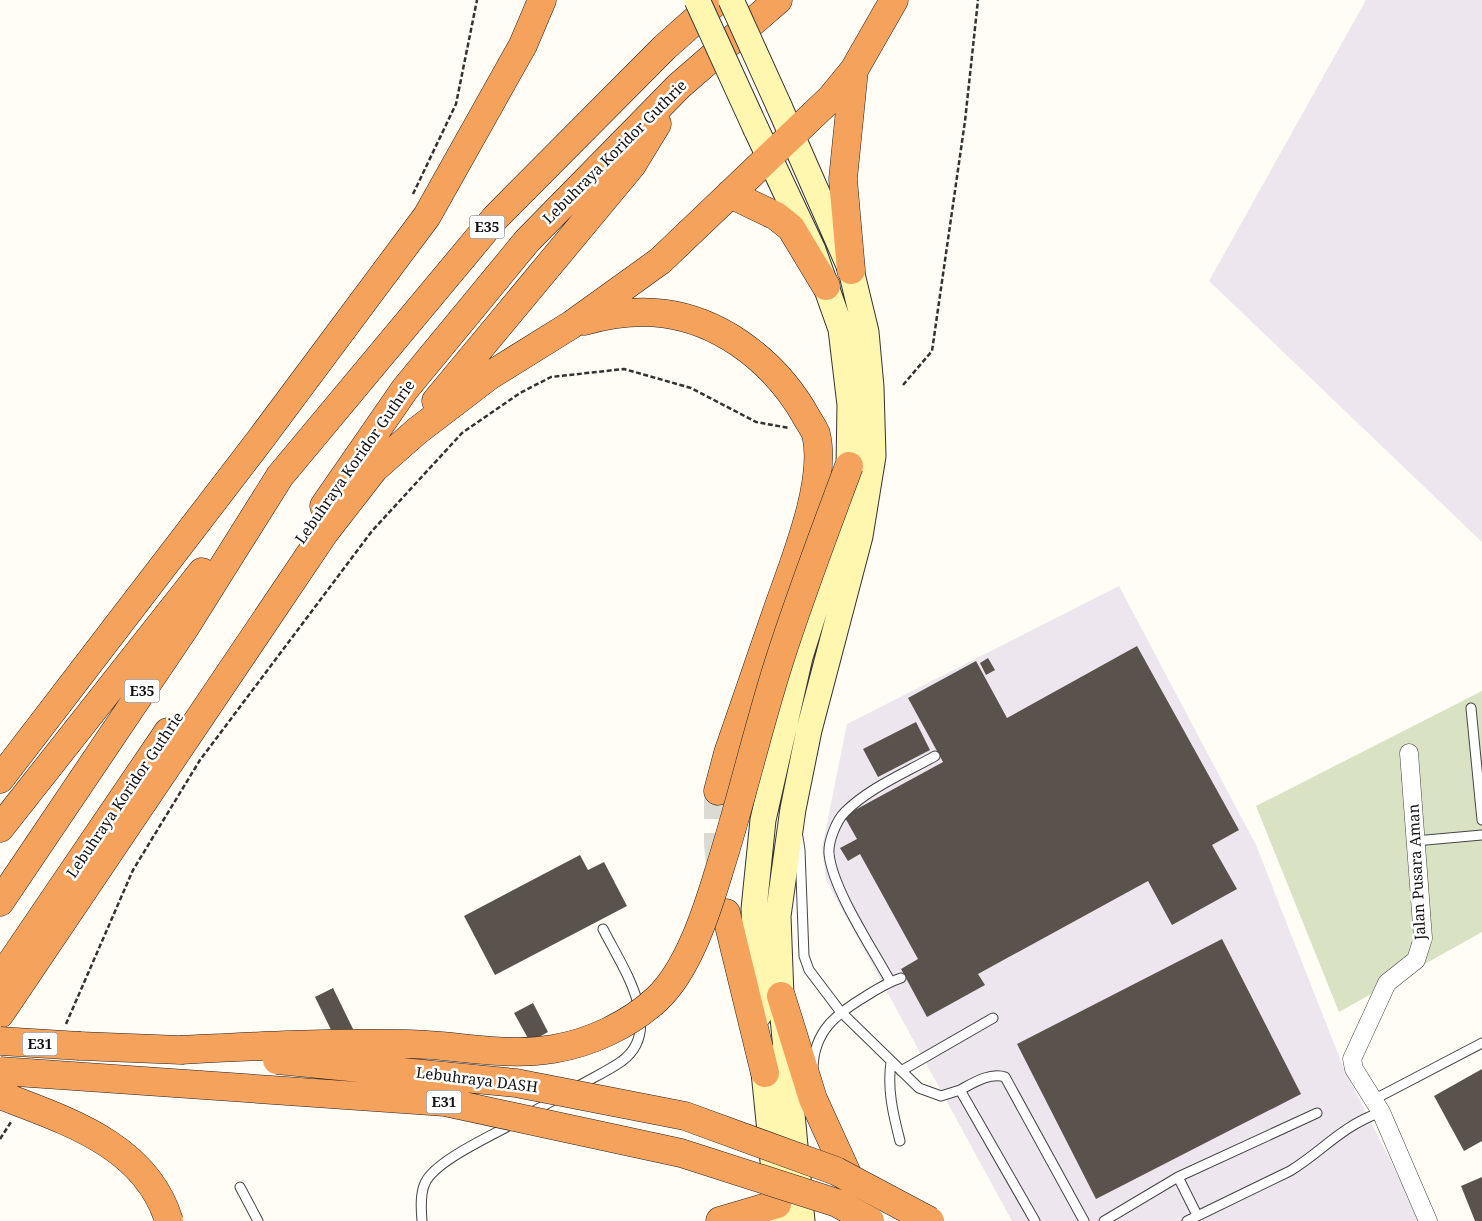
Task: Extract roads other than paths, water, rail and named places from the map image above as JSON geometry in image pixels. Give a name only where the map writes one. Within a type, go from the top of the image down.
[{"type":"highway","name":"E35","points":[[0,902],[184,629],[280,476],[496,217],[665,47],[718,0]]},
{"type":"highway","name":"Lebuhraya Koridor Guthrie","points":[[11,981],[260,596],[404,389],[527,241],[679,86],[778,0]]},
{"type":"highway","points":[[374,469],[416,431],[489,376],[571,325],[660,261],[831,98],[854,70],[894,0]]},
{"type":"highway","points":[[0,779],[254,448],[427,216],[524,45],[542,1]]},
{"type":"highway","points":[[851,270],[843,179],[854,70]]},
{"type":"highway","points":[[0,1014],[11,981],[325,532],[374,469],[457,378],[632,165],[679,86]]},
{"type":"highway","points":[[730,194],[776,216],[791,228],[826,286]]},
{"type":"highway","points":[[571,325],[608,314],[639,311],[680,315],[715,328],[754,353],[778,375],[798,401],[816,434],[818,460],[810,518],[728,753],[718,791]]},
{"type":"highway","points":[[181,1050],[286,1044],[402,1044],[509,1051],[552,1049],[588,1040],[624,1023],[658,998],[684,962],[707,912],[737,815],[779,662],[849,466]]},
{"type":"highway","points":[[0,828],[280,476]]},
{"type":"highway","points":[[726,913],[764,1073]]},
{"type":"highway","points":[[0,1023],[11,981]]},
{"type":"highway","points":[[781,996],[813,1098],[852,1186],[876,1221]]},
{"type":"highway","name":"Lebuhraya DASH","points":[[0,1041],[181,1050],[516,1083],[685,1116],[836,1171],[930,1221]]},
{"type":"highway","name":"Lebuhraya DASH","points":[[0,1071],[445,1102],[682,1153],[837,1202],[870,1221]]},
{"type":"highway","points":[[0,1095],[76,1126],[114,1146],[139,1169],[164,1205],[169,1221]]},
{"type":"highway","points":[[720,1221],[778,1212]]},
{"type":"main road","points":[[697,0],[813,250],[841,329],[850,405],[849,466],[836,542],[800,658],[762,820],[754,909],[758,1005],[778,1212]]},
{"type":"main road","points":[[731,0],[851,270],[866,332],[871,387],[873,456],[860,536],[809,730],[793,809],[778,916],[781,996],[802,1221]]},
{"type":"street","name":"Jalan Pusara Aman","points":[[1409,753],[1423,938],[1421,950],[1416,960],[1387,983],[1352,1059],[1354,1069],[1377,1106],[1428,1221]]},
{"type":"lane","points":[[1471,708],[1482,820]]},
{"type":"lane","points":[[890,981],[839,888],[830,861],[831,840],[843,814],[862,797],[935,756]]},
{"type":"lane","points":[[793,809],[800,850],[804,956],[809,970],[840,1011],[891,1062],[919,1088],[929,1094],[942,1096],[960,1090],[986,1077],[1000,1075],[1006,1077],[1084,1221]]},
{"type":"lane","points":[[1415,841],[1482,836]]},
{"type":"lane","points":[[422,1221],[421,1204],[424,1184],[434,1169],[622,1060],[633,1050],[640,1036],[640,1006],[603,929]]},
{"type":"lane","points":[[813,1098],[815,1048],[822,1032],[840,1011],[890,981],[901,978]]},
{"type":"lane","points":[[902,1072],[993,1018]]},
{"type":"lane","points":[[1187,1221],[1305,1162],[1339,1133],[1377,1106],[1482,1042]]},
{"type":"lane","points":[[891,1062],[889,1077],[891,1109],[900,1141]]},
{"type":"lane","points":[[960,1090],[1035,1221]]},
{"type":"lane","points":[[1104,1221],[1178,1177],[1317,1112]]},
{"type":"lane","points":[[1178,1177],[1198,1216]]},
{"type":"lane","points":[[240,1187],[258,1221]]},
{"type":"tunnel","points":[[718,791],[720,864]]}]
